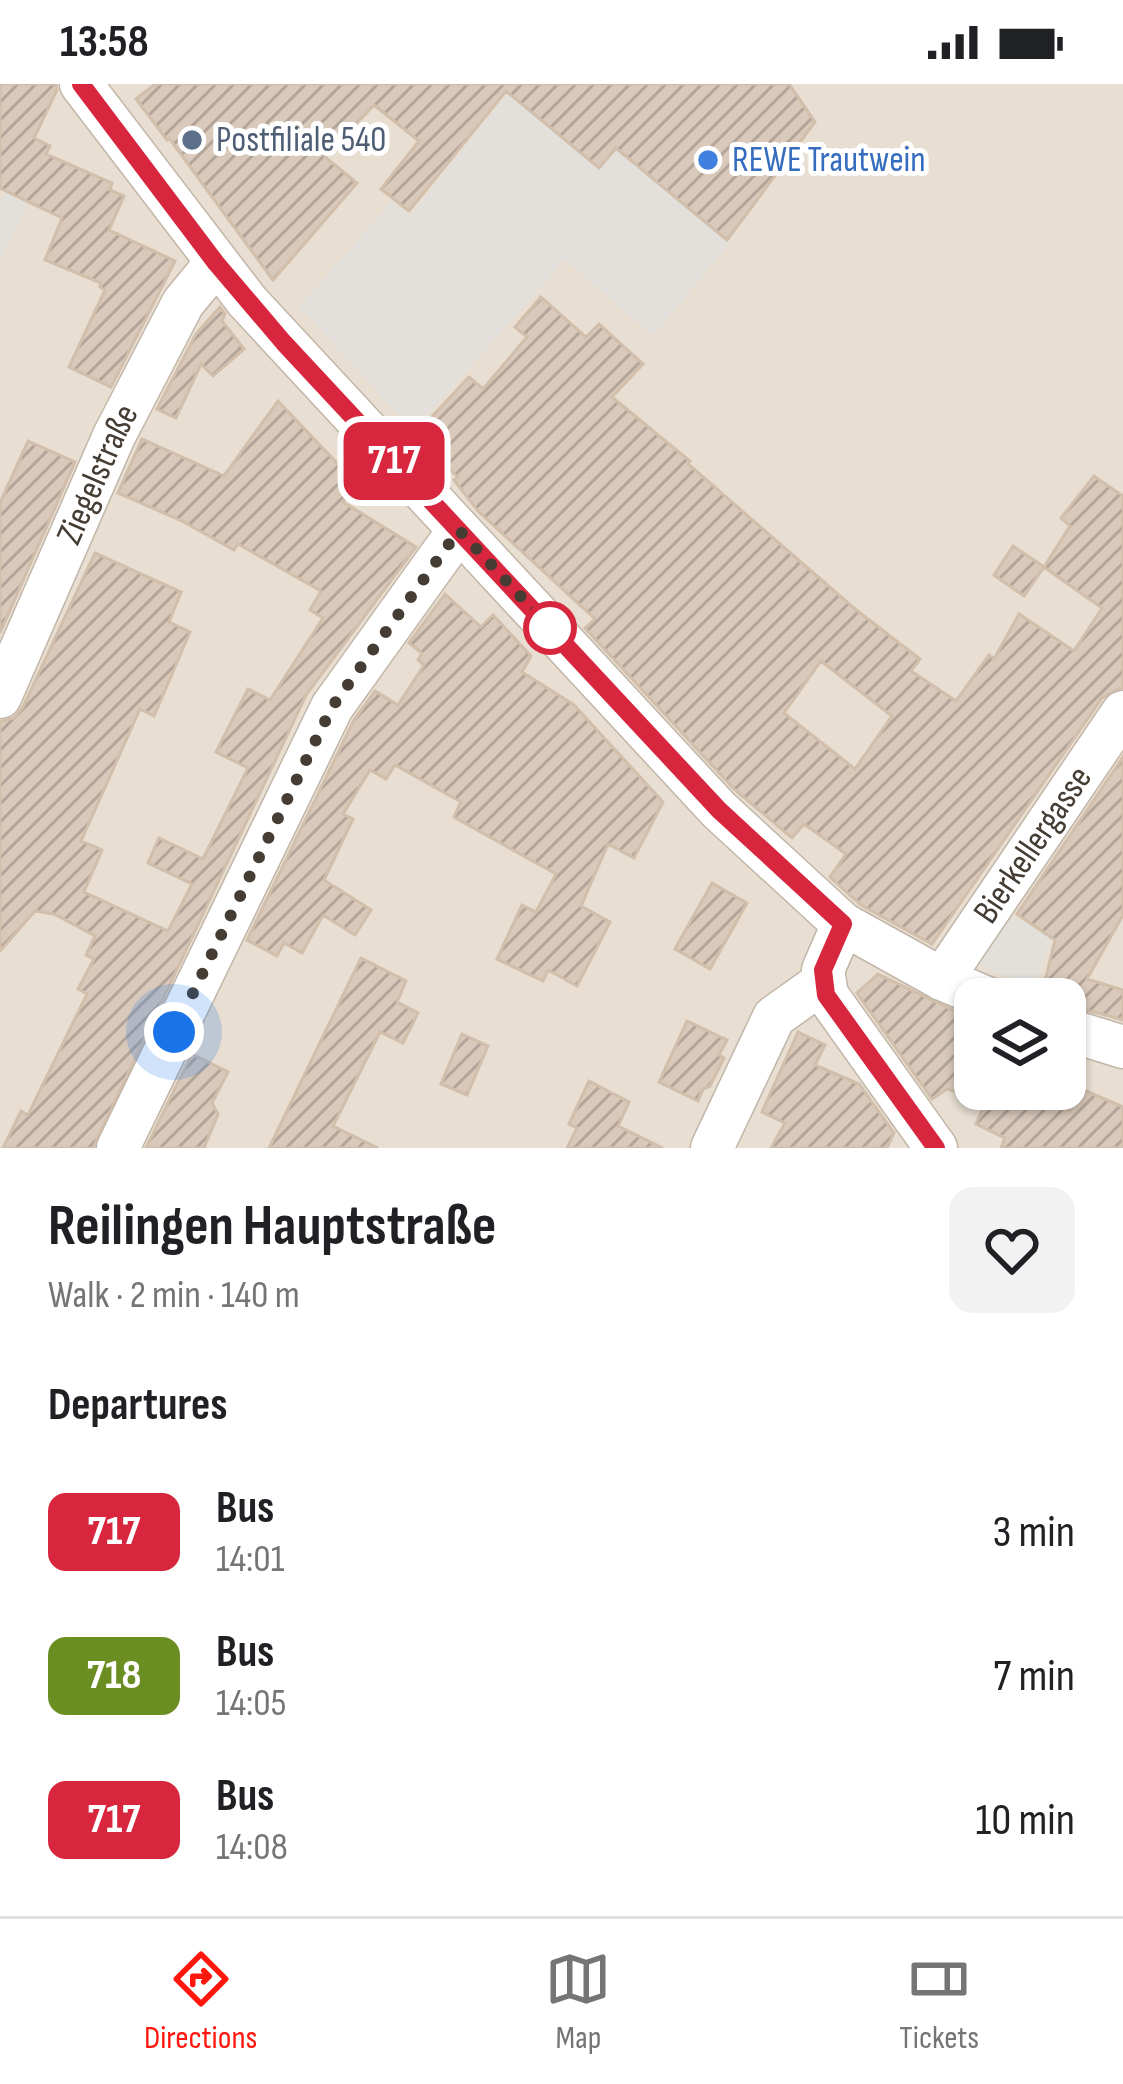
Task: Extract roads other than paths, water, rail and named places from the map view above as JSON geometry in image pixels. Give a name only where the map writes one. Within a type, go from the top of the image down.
[{"type":"street","points":[[82,84],[216,263],[284,343],[719,810],[843,924],[954,984]]},
{"type":"street","name":"Ziegelstraße","points":[[0,697],[114,436],[183,303],[216,263]]},
{"type":"street","points":[[118,1148],[332,707],[459,530]]},
{"type":"street","name":"Bierkellergasse","points":[[942,979],[1123,712]]},
{"type":"street","points":[[843,924],[829,950],[823,982],[833,1007],[937,1148]]},
{"type":"street","points":[[712,1148],[773,1017],[823,982]]},
{"type":"street","points":[[1086,1036],[1123,1047]]},
{"type":"place","name":"Postfiliale 540","points":[[192,140]]},
{"type":"place","name":"REWE Trautwein","points":[[708,160]]}]
